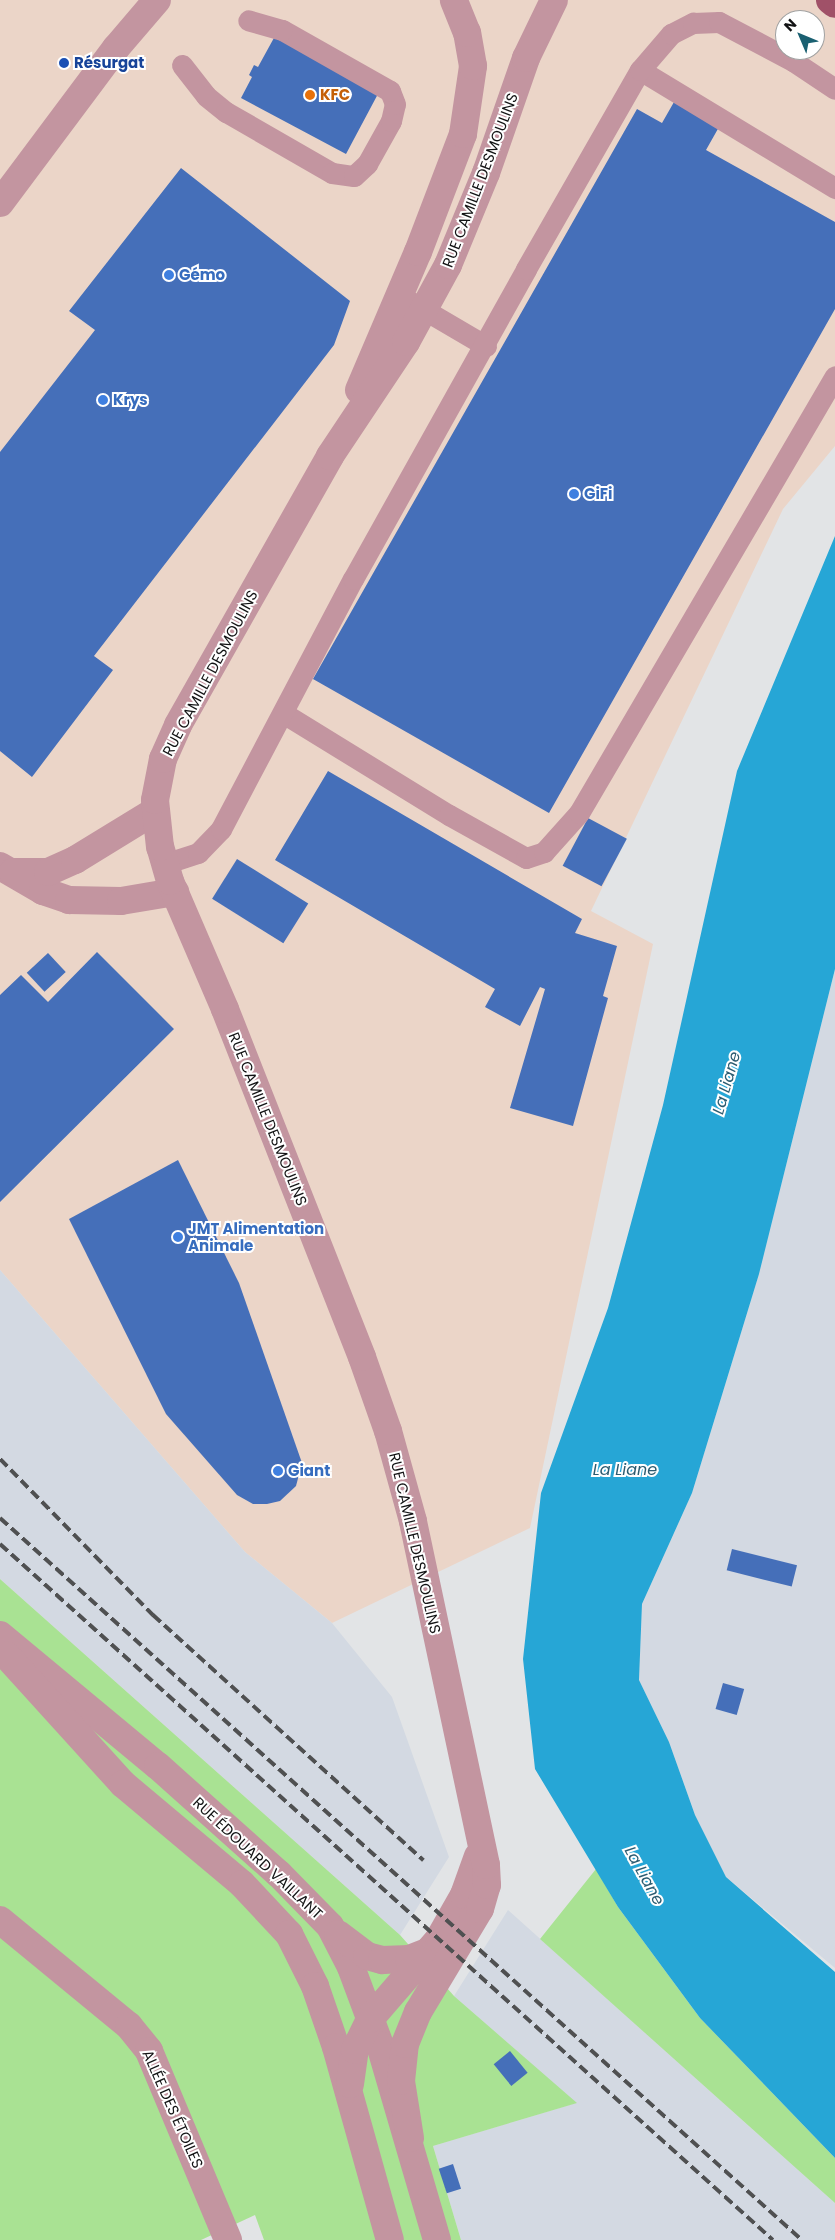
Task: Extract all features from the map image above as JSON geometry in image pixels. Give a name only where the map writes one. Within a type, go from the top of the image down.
[{"type":"main road","points":[[830,0],[835,4]]},
{"type":"street","points":[[1,199],[116,48],[157,0]]},
{"type":"street","name":"RUE CAMILLE DESMOULINS","points":[[330,456],[400,296],[452,168],[471,101],[471,50],[454,0]]},
{"type":"street","name":"RUE CAMILLE DESMOULINS","points":[[410,2138],[401,2081],[403,2057],[411,2027],[480,1909],[487,1885],[481,1845],[413,1521],[388,1431],[356,1342],[225,1009],[164,864],[154,811],[159,772],[168,745],[330,456],[406,342],[423,310],[468,217],[526,58],[554,0]]},
{"type":"street","points":[[6,869],[48,872],[75,860],[154,811]]},
{"type":"street","points":[[6,869],[43,891],[69,900],[121,901],[175,892]]},
{"type":"street","name":"RUE ÉDOUARD VAILLANT","points":[[0,1635],[158,1766],[279,1874],[330,1926],[372,2007],[438,2240]]},
{"type":"street","name":"RUE ÉDOUARD VAILLANT","points":[[0,1649],[123,1784],[242,1884],[289,1934],[315,1986],[350,2092],[390,2240]]},
{"type":"street","points":[[350,2092],[355,2050],[372,2007],[430,1950],[464,1895],[481,1845]]},
{"type":"street","name":"ALLÉE DES ÉTOILES","points":[[0,1920],[129,2026],[149,2051],[228,2240]]},
{"type":"street","points":[[330,1926],[351,1946],[374,1958],[401,1960],[430,1950]]},
{"type":"street","points":[[289,1934],[336,1986],[372,2007],[401,2003],[430,1993]]},
{"type":"lane","points":[[182,65],[206,96],[226,112],[332,173],[340,177],[354,176],[367,164],[391,121],[396,104],[390,90],[282,30],[248,20]]},
{"type":"lane","points":[[164,864],[198,853],[222,829],[353,579],[640,70],[671,34],[693,22],[719,22],[793,61],[835,89]]},
{"type":"lane","points":[[640,70],[835,188]]},
{"type":"lane","points":[[400,296],[486,346]]},
{"type":"lane","points":[[282,713],[449,815],[526,858],[544,852],[579,813],[835,376]]},
{"type":"shaded area","points":[[0,0],[835,0],[835,446],[783,509],[591,911],[653,944],[530,1528],[332,1623],[245,1552],[0,1270]]},
{"type":"shaded area","points":[[835,969],[835,1968],[726,1877],[695,1815],[669,1742],[639,1680],[642,1604],[692,1493],[759,1274]]},
{"type":"shaded area","points":[[0,1270],[245,1552],[332,1623],[392,1697],[449,1857],[400,1935],[0,1579]]},
{"type":"shaded area","points":[[508,1910],[835,2203],[835,2240],[461,2240],[433,2146],[576,2103],[454,1996]]},
{"type":"green space","points":[[0,1579],[400,1935],[454,1996],[577,2103],[433,2146],[461,2240],[264,2240],[255,2215],[201,2240],[0,2240]]},
{"type":"green space","points":[[596,1869],[618,1907],[700,2018],[835,2158],[835,2203],[540,1939]]},
{"type":"water","name":"La Liane","points":[[835,536],[835,969],[759,1274],[692,1493],[642,1604],[639,1680],[669,1742],[695,1815],[726,1877],[835,1972],[835,2158],[700,2018],[618,1907],[535,1769],[523,1659],[541,1493],[608,1308],[663,1105],[737,771]]},
{"type":"building","name":"KFC","points":[[275,36],[379,92],[346,154],[241,98],[252,77],[249,75],[254,65],[258,67]]},
{"type":"building","name":"GiFi","points":[[674,102],[719,127],[706,150],[835,222],[835,309],[549,813],[313,679],[637,109],[662,123]]},
{"type":"building","points":[[181,168],[350,301],[334,345],[94,656],[113,670],[32,777],[0,751],[0,452],[95,330],[69,311]]},
{"type":"building","points":[[328,771],[582,919],[575,933],[617,946],[603,996],[608,998],[573,1126],[510,1108],[545,989],[540,987],[520,1026],[485,1007],[495,989],[275,860]]},
{"type":"building","points":[[588,818],[627,839],[601,886],[563,866]]},
{"type":"building","points":[[237,859],[308,904],[283,943],[212,899]]},
{"type":"building","points":[[97,952],[174,1029],[0,1202],[0,995],[21,975],[48,1002]]},
{"type":"building","points":[[48,953],[66,972],[45,992],[27,973]]},
{"type":"building","points":[[178,1160],[239,1283],[302,1463],[296,1486],[280,1501],[267,1504],[253,1504],[237,1495],[166,1414],[69,1219]]},
{"type":"building","points":[[732,1549],[797,1565],[792,1587],[727,1570]]},
{"type":"building","points":[[723,1683],[744,1689],[737,1715],[716,1709]]},
{"type":"building","points":[[510,2051],[528,2073],[511,2086],[494,2064]]},
{"type":"building","points":[[453,2164],[461,2189],[447,2193],[439,2169]]},
{"type":"railway","points":[[0,1459],[153,1615],[423,1860]]},
{"type":"railway","points":[[0,1518],[802,2240]]},
{"type":"railway","points":[[0,1544],[773,2240]]},
{"type":"place","name":"Résurgat","points":[[64,63]]},
{"type":"place","name":"KFC","points":[[310,95]]},
{"type":"place","name":"Gémo","points":[[169,275]]},
{"type":"place","name":"Krys","points":[[103,400]]},
{"type":"place","name":"GiFi","points":[[574,494]]},
{"type":"place","name":"JMT Alimentation Animale","points":[[178,1237]]},
{"type":"place","name":"Giant","points":[[278,1471]]}]
